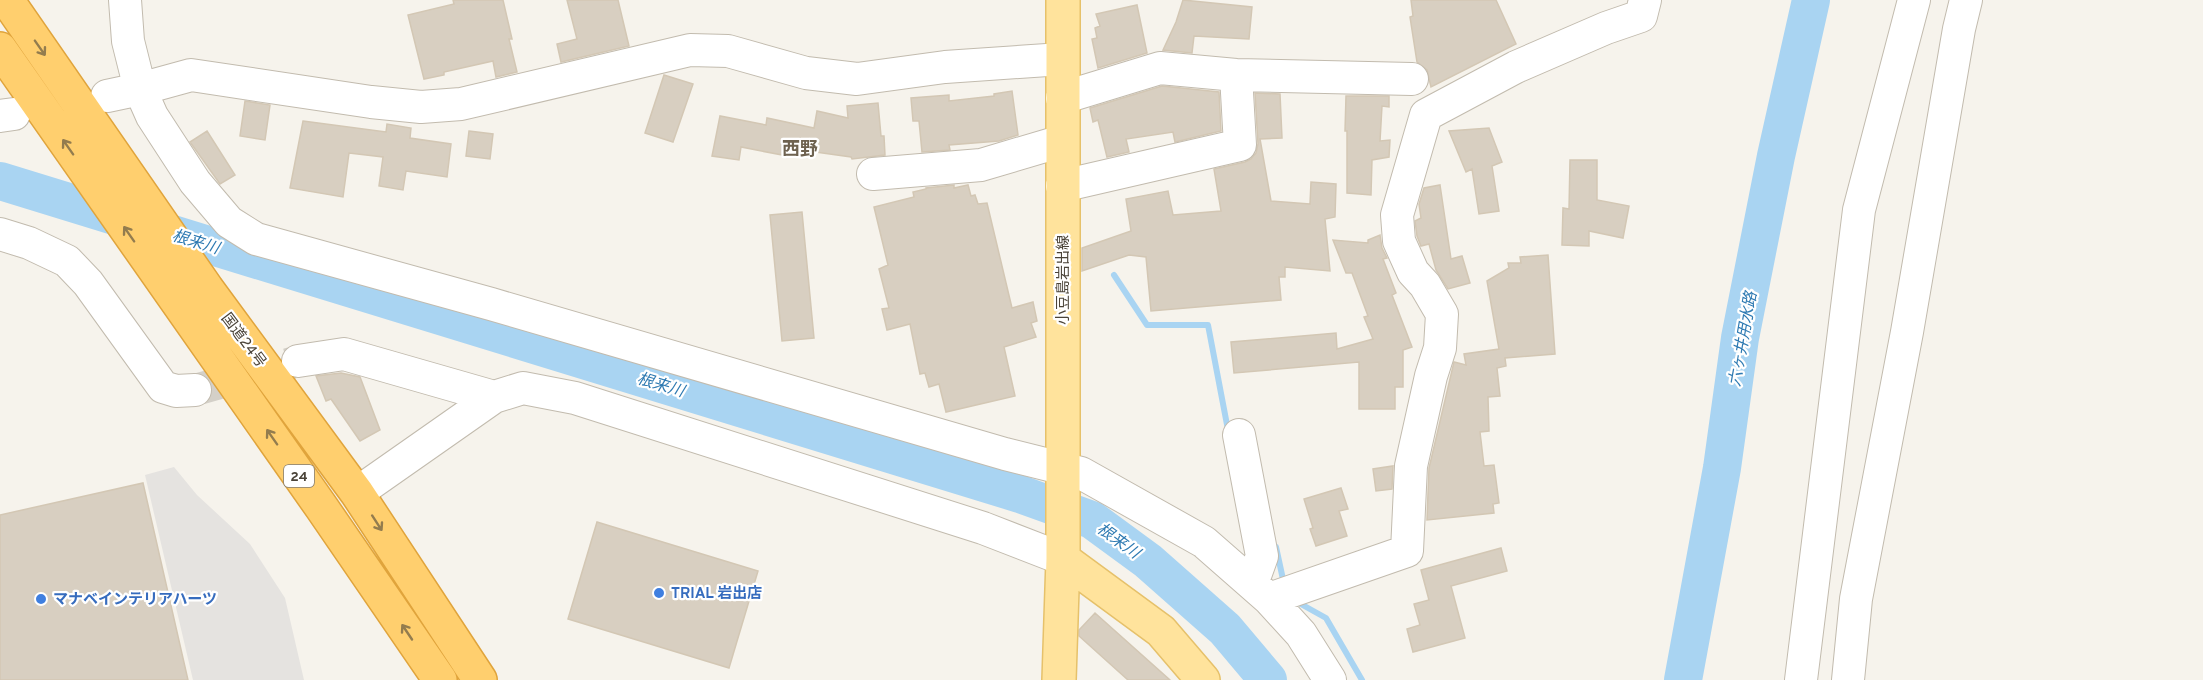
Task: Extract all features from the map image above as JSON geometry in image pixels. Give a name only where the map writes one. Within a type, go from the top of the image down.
[{"type":"highway","name":"国道24号","points":[[7,0],[207,290],[357,493],[480,680]]},
{"type":"highway","name":"24","points":[[0,49],[440,680]]},
{"type":"main road","name":"小豆島岩出線","points":[[1059,680],[1063,476],[1063,0]]},
{"type":"main road","points":[[1062,548],[1161,632],[1203,680]]},
{"type":"street","points":[[125,0],[128,41],[140,89],[152,116],[195,182],[229,222],[256,240],[491,304],[1005,454],[1063,476],[1081,473],[1204,542],[1261,592],[1301,634],[1329,680]]},
{"type":"street","points":[[1261,592],[1407,551],[1411,466],[1440,348],[1442,314],[1425,285],[1413,272],[1399,241],[1397,215],[1426,115],[1516,67],[1641,16],[1645,0]]},
{"type":"street","points":[[1802,680],[1859,210],[1914,0]]},
{"type":"street","points":[[1848,680],[1856,599],[1907,332],[1959,29],[1966,0]]},
{"type":"street","points":[[106,96],[191,75],[371,102],[421,107],[461,104],[690,50],[728,51],[806,73],[857,79],[945,67],[1062,59]]},
{"type":"street","points":[[1062,98],[1160,68],[1236,75],[1412,79]]},
{"type":"street","points":[[1062,186],[1240,145],[1236,75]]},
{"type":"street","points":[[873,174],[981,165],[1062,141]]},
{"type":"street","points":[[0,234],[29,243],[67,261],[88,284],[163,387],[176,391],[195,390]]},
{"type":"street","points":[[298,361],[344,354],[494,397]]},
{"type":"street","points":[[357,493],[494,397],[523,388],[575,398],[983,528],[1062,548]]},
{"type":"street","points":[[1239,435],[1262,556],[1261,592]]},
{"type":"shaded area","points":[[174,467],[197,495],[250,544],[285,598],[304,680],[193,680],[145,475]]},
{"type":"building","points":[[453,0],[503,0],[517,72],[496,77],[493,61],[424,79],[408,15],[454,4]]},
{"type":"building","points":[[567,0],[618,0],[629,46],[561,62],[557,44],[577,39]]},
{"type":"building","points":[[1183,0],[1252,7],[1249,39],[1194,36],[1192,53],[1163,50]]},
{"type":"building","points":[[1411,0],[1496,0],[1516,44],[1431,87],[1427,70],[1417,62],[1410,17],[1413,16]]},
{"type":"building","points":[[1137,5],[1147,53],[1098,68],[1092,39],[1097,38],[1095,28],[1100,26],[1096,14]]},
{"type":"building","points":[[664,75],[693,84],[673,142],[645,133]]},
{"type":"building","points":[[1162,86],[1219,92],[1221,131],[1175,142],[1173,132],[1126,139],[1129,152],[1107,157],[1098,120],[1093,122],[1090,108]]},
{"type":"building","points":[[1012,91],[1018,135],[999,141],[949,145],[950,150],[922,152],[919,121],[913,121],[911,98],[949,95],[949,101],[994,96],[994,94]]},
{"type":"building","points":[[1255,93],[1280,94],[1282,138],[1260,139],[1271,201],[1310,204],[1311,182],[1336,184],[1335,217],[1325,219],[1330,271],[1285,267],[1285,277],[1279,277],[1281,300],[1151,311],[1146,257],[1129,255],[1082,271],[1082,248],[1131,231],[1126,199],[1168,191],[1173,215],[1221,211],[1214,169],[1245,162],[1256,153],[1258,144]]},
{"type":"building","points":[[1346,96],[1389,96],[1389,107],[1382,106],[1380,141],[1390,140],[1389,157],[1372,160],[1371,195],[1347,193]]},
{"type":"building","points":[[245,101],[270,105],[265,140],[240,136]]},
{"type":"building","points":[[878,103],[885,155],[852,159],[851,157],[794,149],[792,157],[741,147],[739,160],[712,156],[720,116],[766,125],[767,118],[814,128],[817,111],[848,118],[847,106]]},
{"type":"building","points":[[303,121],[386,132],[387,124],[411,128],[410,138],[451,144],[447,177],[406,171],[403,190],[379,186],[383,157],[349,153],[343,197],[290,188]]},
{"type":"building","points":[[1489,128],[1502,162],[1492,166],[1499,211],[1479,214],[1472,169],[1466,172],[1449,131]]},
{"type":"building","points":[[207,131],[235,175],[220,184],[190,142]]},
{"type":"building","points":[[469,131],[493,134],[490,159],[466,156]]},
{"type":"building","points":[[1570,160],[1597,160],[1597,200],[1629,206],[1623,238],[1589,231],[1589,246],[1562,245],[1563,208],[1569,209]]},
{"type":"building","points":[[954,185],[954,188],[968,185],[971,196],[975,195],[978,204],[987,203],[1012,308],[1033,302],[1037,321],[1031,323],[1036,337],[1004,347],[1015,396],[946,412],[939,384],[929,387],[925,373],[920,374],[910,324],[887,330],[882,309],[889,308],[879,269],[888,265],[874,207],[914,197],[913,192],[926,188]]},
{"type":"building","points":[[1440,185],[1451,259],[1462,256],[1470,283],[1448,289],[1436,270],[1429,244],[1421,246],[1415,221],[1421,218],[1419,204],[1424,188]]},
{"type":"building","points":[[802,212],[814,338],[782,341],[770,215]]},
{"type":"building","points":[[1380,235],[1382,248],[1387,258],[1383,259],[1396,293],[1392,295],[1412,347],[1403,350],[1403,387],[1395,387],[1395,409],[1359,409],[1359,362],[1234,373],[1231,342],[1336,333],[1337,349],[1373,339],[1364,317],[1368,316],[1352,273],[1346,273],[1333,240],[1368,243],[1368,240]]},
{"type":"building","points":[[1548,255],[1555,354],[1505,358],[1506,366],[1497,368],[1500,396],[1488,397],[1489,431],[1480,432],[1484,466],[1494,465],[1499,503],[1493,504],[1494,513],[1427,520],[1429,468],[1454,362],[1466,365],[1464,354],[1499,349],[1487,281],[1509,268],[1508,263],[1521,263],[1520,257]]},
{"type":"building","points":[[341,373],[360,377],[380,430],[360,441],[331,399],[326,401],[316,376]]},
{"type":"building","points":[[1393,466],[1392,489],[1376,491],[1373,469]]},
{"type":"building","points":[[143,483],[188,680],[0,680],[0,515]]},
{"type":"building","points":[[1341,488],[1348,509],[1339,511],[1347,536],[1316,546],[1304,499]]},
{"type":"building","points":[[597,522],[758,571],[729,668],[568,619]]},
{"type":"building","points":[[1501,548],[1507,571],[1451,586],[1465,638],[1413,652],[1407,629],[1420,625],[1414,604],[1429,600],[1421,570]]},
{"type":"building","points":[[1095,613],[1170,680],[1128,680],[1079,636],[1079,630]]},
{"type":"waterway","name":"六ヶ井用水路","points":[[1683,680],[1722,468],[1740,338],[1776,156],[1811,0]]},
{"type":"waterway","name":"根来川","points":[[0,181],[1020,494],[1092,520],[1148,561],[1225,629],[1268,680]]},
{"type":"waterway","points":[[1114,275],[1147,325],[1208,325],[1228,430],[1232,429]]},
{"type":"waterway","points":[[1276,547],[1284,584]]},
{"type":"waterway","points":[[1296,599],[1326,618],[1362,680]]},
{"type":"tunnel","points":[[195,390],[292,363]]},
{"type":"place","name":"TRIAL 岩出店","points":[[659,593]]},
{"type":"place","name":"マナベインテリアハーツ","points":[[41,599]]},
{"type":"district","name":"西野","points":[[800,149]]}]
